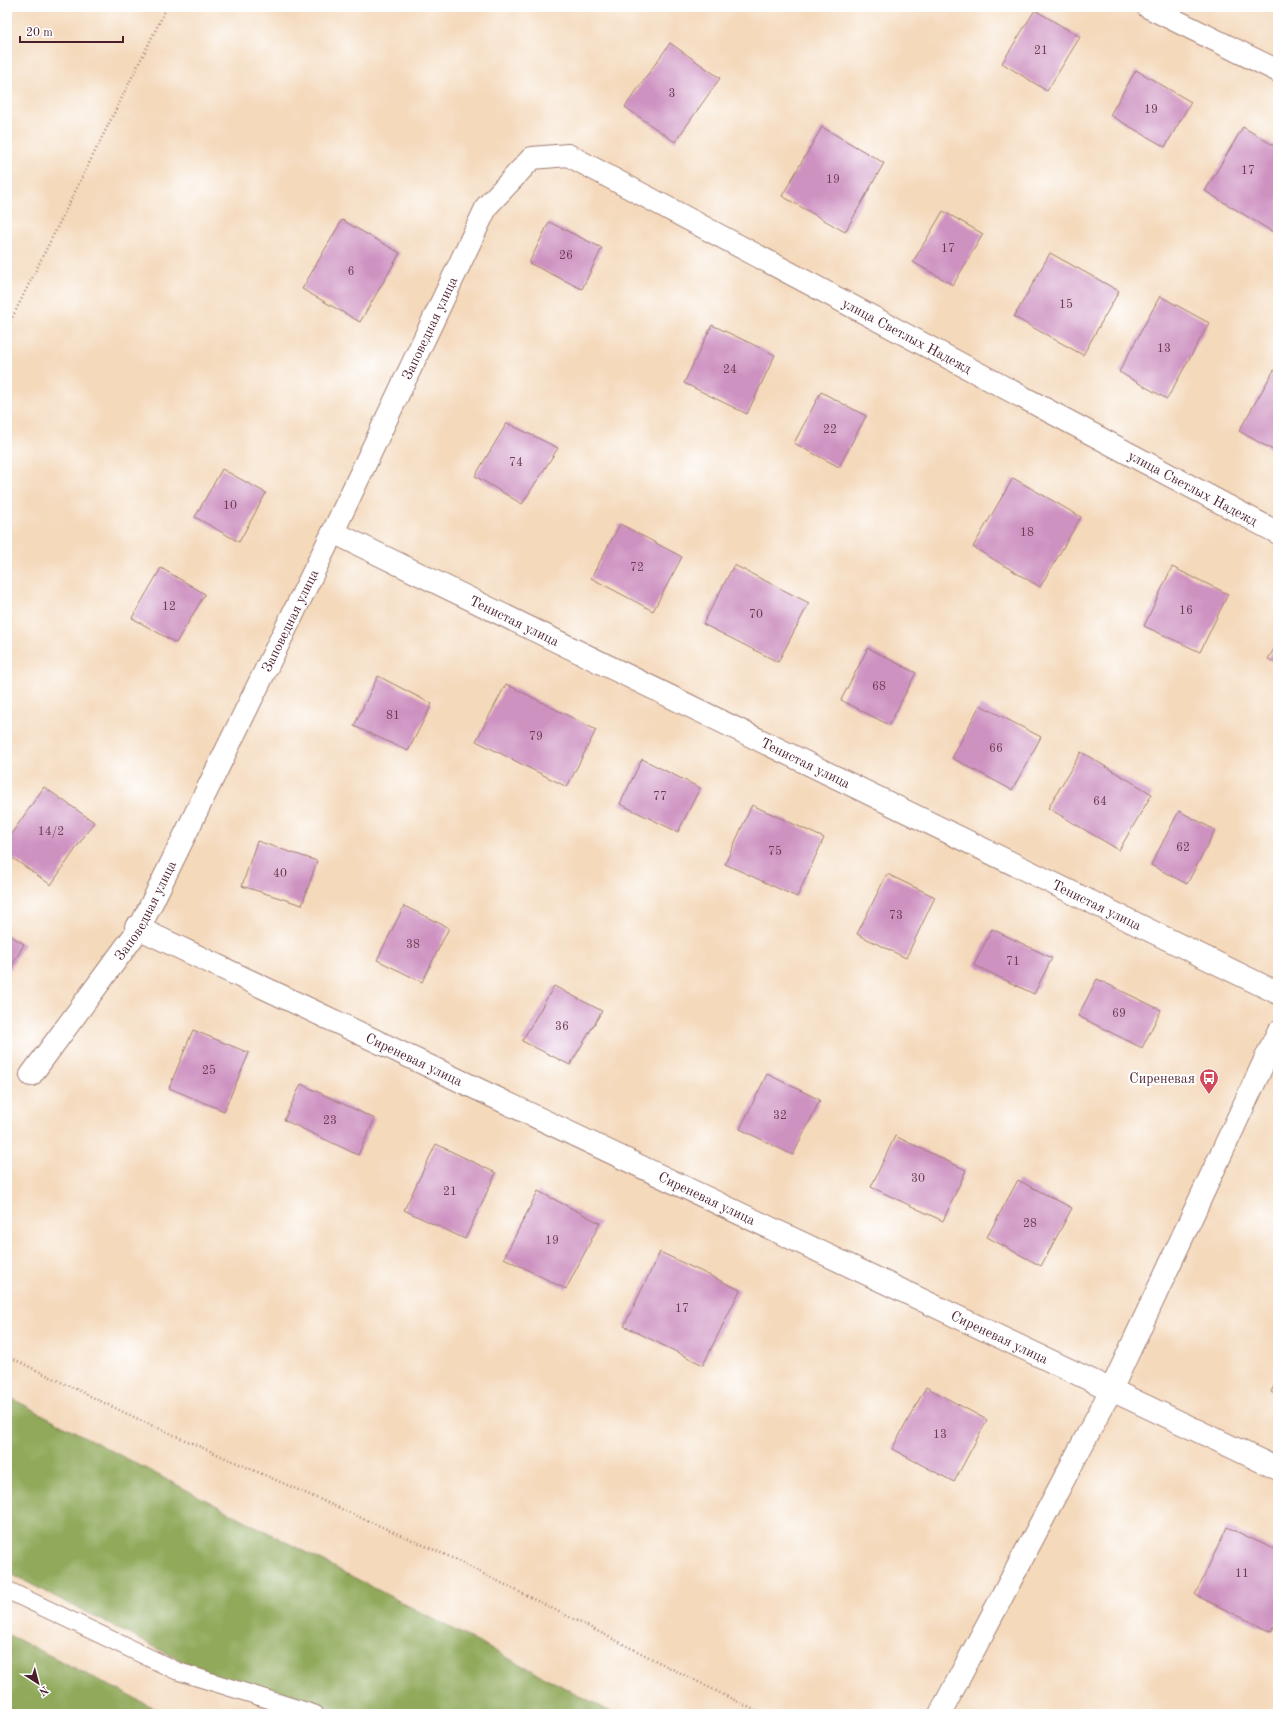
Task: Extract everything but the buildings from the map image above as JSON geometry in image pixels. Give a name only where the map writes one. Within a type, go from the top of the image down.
[{"type":"street","points":[[1148,7],[1278,71]]},
{"type":"street","name":"улица Светлых Надежд","points":[[532,158],[568,155],[1278,534]]},
{"type":"street","name":"Заповедная улица","points":[[31,1075],[137,928],[333,532],[487,206],[532,158]]},
{"type":"street","name":"Тенистая улица","points":[[333,532],[1278,994]]},
{"type":"street","name":"Сиреневая улица","points":[[137,928],[1278,1469]]},
{"type":"street","points":[[940,1714],[1111,1390],[1278,1032]]},
{"type":"lane","points":[[7,1590],[177,1671],[315,1714]]},
{"type":"path","points":[[7,328],[167,7]]},
{"type":"path","points":[[7,1356],[142,1421],[448,1556],[762,1714]]},
{"type":"green space","points":[[7,1396],[615,1714],[286,1714],[7,1572]]},
{"type":"green space","points":[[7,1634],[166,1714],[7,1714]]},
{"type":"place","name":"Сиреневая","points":[[1209,1095]]}]
